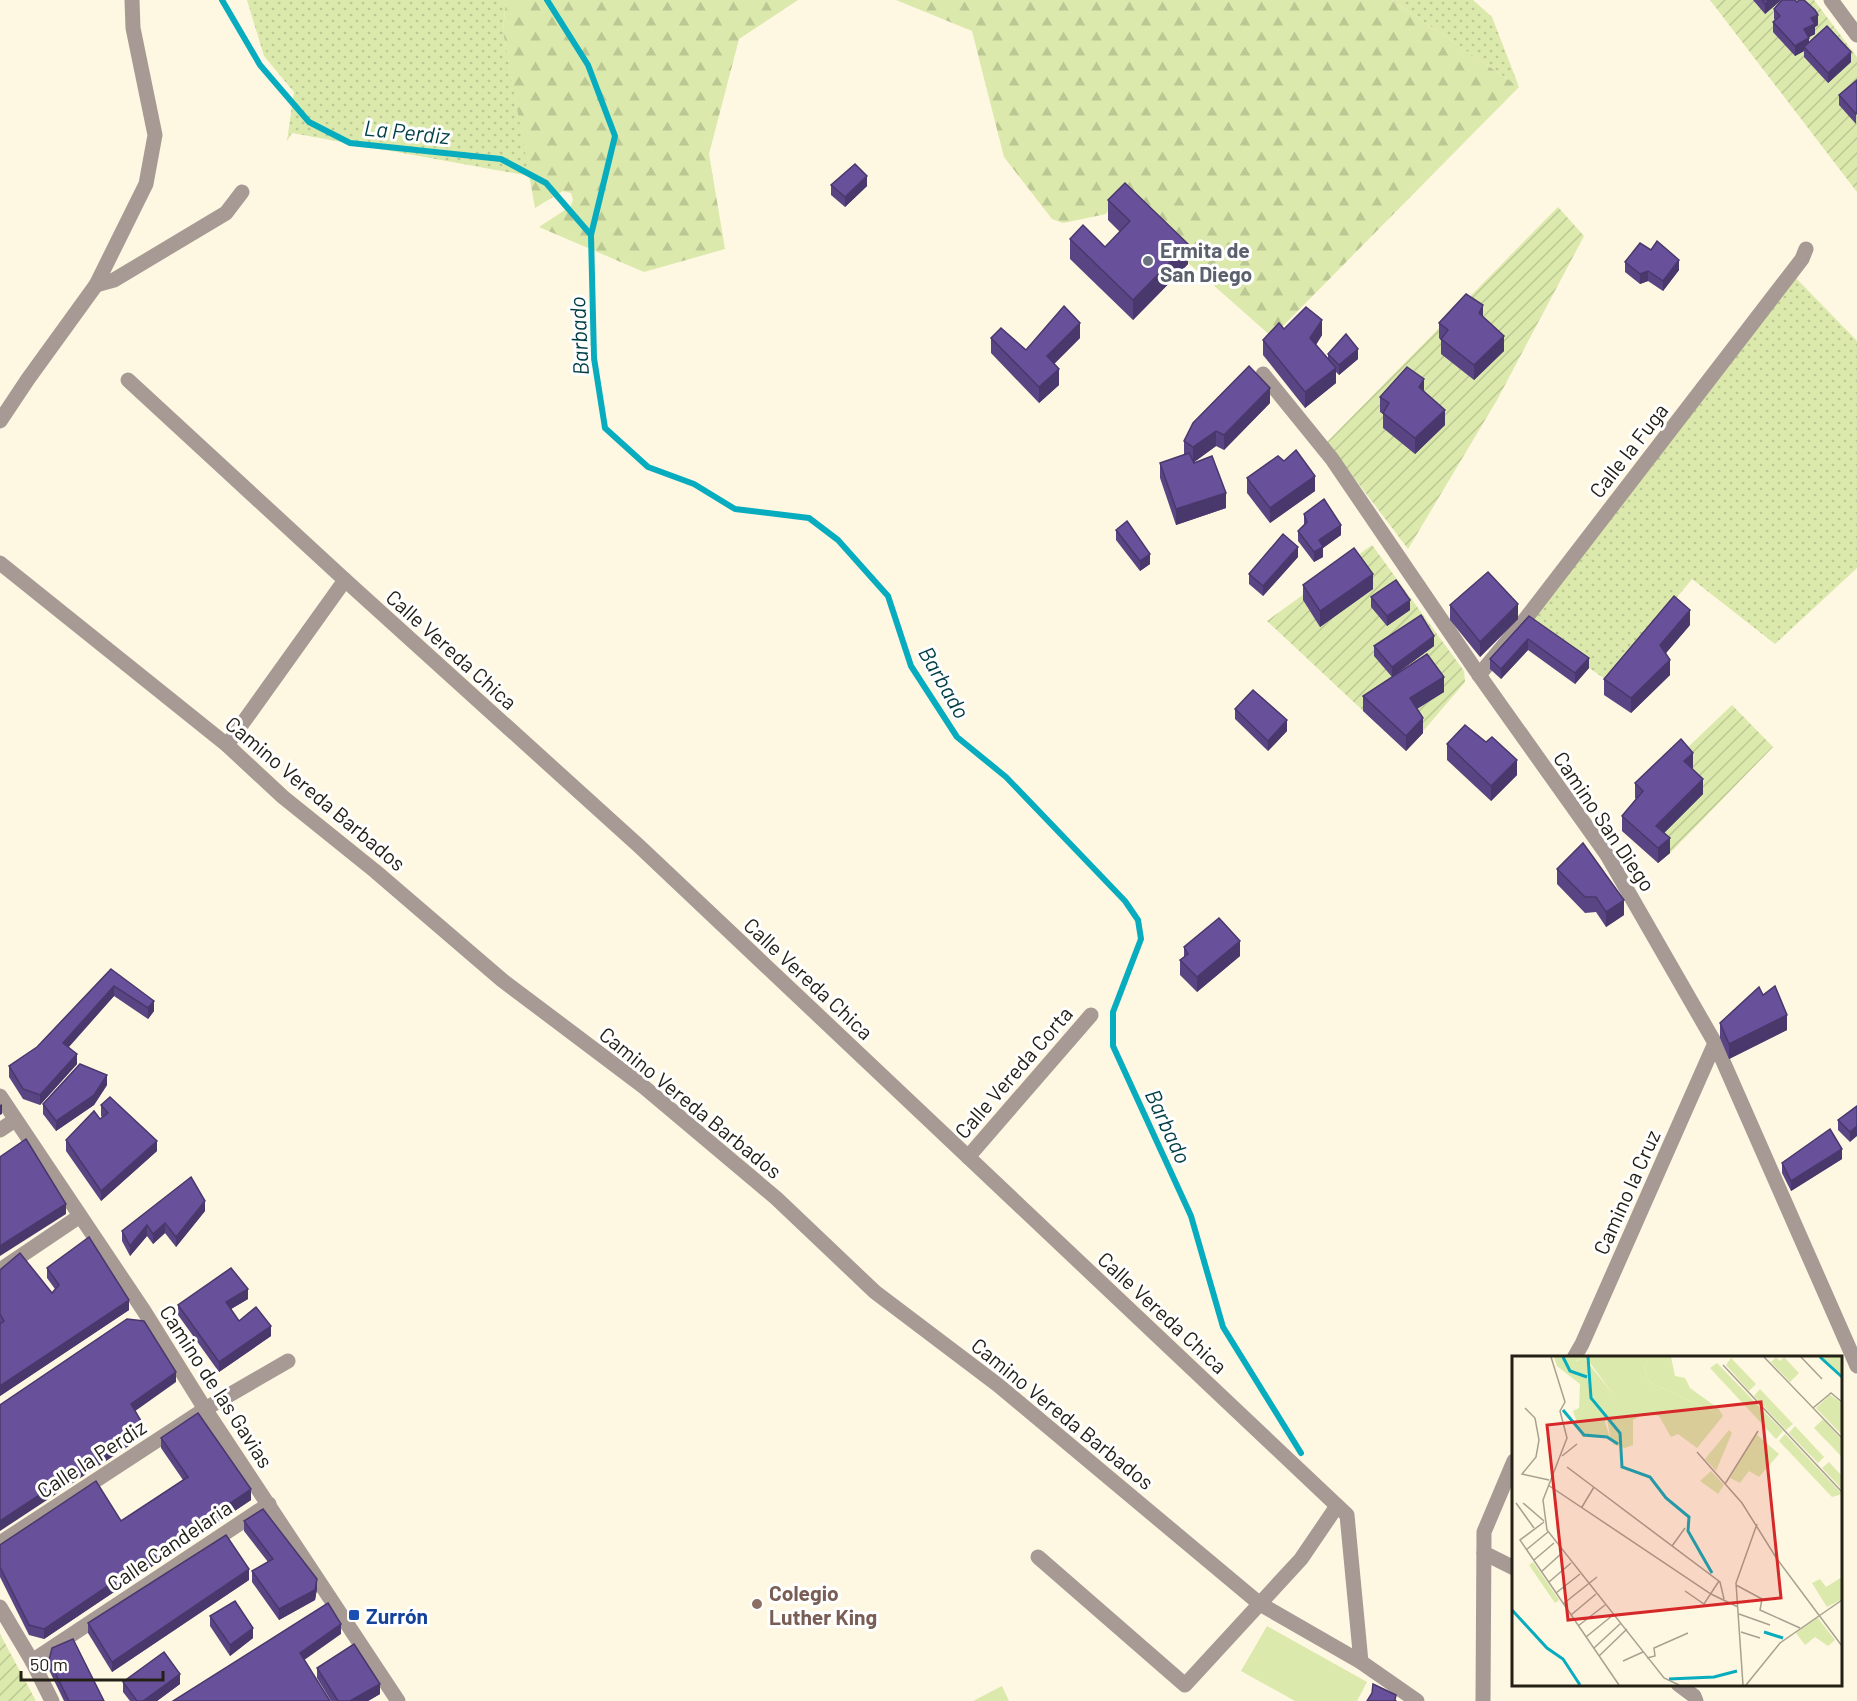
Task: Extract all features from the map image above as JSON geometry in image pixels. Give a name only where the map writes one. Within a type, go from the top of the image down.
[{"type":"street","points":[[0,421],[96,285],[146,184],[155,135],[134,28],[132,0]]},
{"type":"street","points":[[1831,0],[1857,35]]},
{"type":"street","points":[[96,285],[114,280],[226,213],[242,192]]},
{"type":"street","name":"Calle la Fuga","points":[[1479,675],[1523,622],[1802,259],[1806,249]]},
{"type":"street","name":"Camino San Diego","points":[[1263,374],[1332,459],[1479,675],[1607,855],[1715,1043],[1857,1366]]},
{"type":"street","name":"Calle Vereda Chica","points":[[128,380],[639,846],[1347,1515],[1361,1662]]},
{"type":"street","name":"Camino Vereda Barbados","points":[[0,563],[227,745],[284,797],[375,871],[502,980],[644,1087],[776,1198],[875,1292],[1007,1392],[1260,1604],[1361,1662],[1417,1701]]},
{"type":"street","points":[[227,745],[345,580]]},
{"type":"street","name":"Calle Vereda Corta","points":[[968,1157],[1091,1015]]},
{"type":"street","name":"Camino la Cruz","points":[[1575,1356],[1715,1043]]},
{"type":"street","name":"Camino de las Gavias","points":[[0,1096],[80,1216],[139,1314],[269,1504],[328,1606],[395,1700]]},
{"type":"street","points":[[0,1130],[15,1120]]},
{"type":"street","points":[[0,1270],[80,1216]]},
{"type":"street","name":"Calle la Perdiz","points":[[0,1543],[205,1409],[288,1360]]},
{"type":"street","points":[[1483,1701],[1484,1532],[1512,1466]]},
{"type":"street","name":"Calle Candelaria","points":[[32,1661],[269,1504]]},
{"type":"street","points":[[1038,1557],[1185,1685],[1301,1559],[1337,1506]]},
{"type":"street","points":[[1484,1553],[1512,1567]]},
{"type":"street","points":[[0,1607],[32,1661],[52,1701]]},
{"type":"street","points":[[1681,1686],[1694,1696],[1695,1701]]},
{"type":"green space","points":[[247,0],[506,0],[503,31],[530,176],[292,133],[287,141],[294,92],[264,56]]},
{"type":"green space","points":[[506,0],[798,0],[739,39],[709,154],[725,249],[644,272],[539,227],[571,206],[573,200],[571,193],[563,191],[535,208],[503,31]]},
{"type":"green space","points":[[896,0],[1392,0],[1519,87],[1272,337],[1115,198],[1106,214],[1063,223],[1052,219],[1004,157],[972,31]]},
{"type":"green space","points":[[1392,0],[1473,0],[1492,17],[1519,87]]},
{"type":"green space","points":[[1710,0],[1814,0],[1857,57],[1857,192]]},
{"type":"green space","points":[[1558,207],[1584,236],[1497,400],[1408,549],[1327,442]]},
{"type":"green space","points":[[1791,273],[1857,341],[1857,568],[1775,644],[1692,579],[1608,681],[1523,622]]},
{"type":"green space","points":[[1372,545],[1464,671],[1465,682],[1406,751],[1267,621]]},
{"type":"green space","points":[[1732,705],[1773,747],[1658,863],[1622,831],[1643,806],[1635,798]]},
{"type":"green space","points":[[1267,1626],[1367,1682],[1357,1701],[1295,1701],[1241,1671]]},
{"type":"green space","points":[[0,1634],[36,1701],[0,1701]]},
{"type":"green space","points":[[1002,1686],[1009,1701],[973,1701]]},
{"type":"building","points":[[1782,0],[1797,2],[1804,0],[1818,15],[1811,18],[1815,24],[1804,29],[1809,38],[1795,46],[1773,22],[1780,16],[1774,9]]},
{"type":"building","points":[[1827,26],[1851,52],[1828,73],[1804,47]]},
{"type":"building","points":[[1857,80],[1857,113],[1856,114],[1839,95]]},
{"type":"building","points":[[855,164],[867,176],[845,197],[831,185]]},
{"type":"building","points":[[1125,183],[1188,244],[1133,300],[1070,239],[1083,225],[1105,247],[1130,221],[1108,200]]},
{"type":"building","points":[[1657,241],[1679,260],[1663,281],[1648,271],[1640,274],[1625,262],[1640,243],[1651,250]]},
{"type":"building","points":[[1466,294],[1483,305],[1479,313],[1504,336],[1474,365],[1441,339],[1448,330],[1439,323]]},
{"type":"building","points":[[1064,306],[1080,323],[1047,356],[1059,369],[1039,387],[991,338],[1001,328],[1026,350]]},
{"type":"building","points":[[1306,307],[1322,320],[1310,338],[1336,368],[1305,392],[1263,340],[1279,323],[1284,329]]},
{"type":"building","points":[[1346,334],[1358,349],[1339,365],[1328,354]]},
{"type":"building","points":[[1249,366],[1270,388],[1224,435],[1216,431],[1193,447],[1184,441],[1193,423]]},
{"type":"building","points":[[1407,367],[1424,379],[1419,387],[1445,410],[1415,438],[1383,413],[1389,403],[1380,397]]},
{"type":"building","points":[[1296,450],[1315,476],[1270,508],[1247,478],[1278,456],[1284,461]]},
{"type":"building","points":[[1189,453],[1194,463],[1212,456],[1226,493],[1176,509],[1160,463]]},
{"type":"building","points":[[1324,499],[1341,525],[1319,540],[1323,547],[1314,552],[1298,531],[1307,522],[1304,514]]},
{"type":"building","points":[[1127,521],[1150,554],[1140,561],[1116,530]]},
{"type":"building","points":[[1283,534],[1298,547],[1263,586],[1249,574]]},
{"type":"building","points":[[1354,548],[1373,574],[1320,611],[1303,585]]},
{"type":"building","points":[[1488,572],[1518,604],[1480,642],[1450,605]]},
{"type":"building","points":[[1396,580],[1410,600],[1387,616],[1371,597]]},
{"type":"building","points":[[1674,596],[1690,610],[1660,645],[1670,660],[1631,698],[1604,679]]},
{"type":"building","points":[[1421,615],[1434,636],[1392,667],[1374,646]]},
{"type":"building","points":[[1529,616],[1589,658],[1575,673],[1528,639],[1501,669],[1490,659]]},
{"type":"building","points":[[1427,654],[1444,677],[1410,698],[1423,718],[1406,736],[1363,696]]},
{"type":"building","points":[[1253,690],[1287,720],[1268,741],[1235,709]]},
{"type":"building","points":[[1465,725],[1486,742],[1492,737],[1517,760],[1491,786],[1447,744]]},
{"type":"building","points":[[1681,739],[1693,753],[1684,761],[1703,779],[1656,826],[1670,838],[1658,848],[1622,816],[1643,791],[1635,783]]},
{"type":"building","points":[[1583,843],[1624,900],[1606,912],[1596,897],[1585,897],[1557,869]]},
{"type":"building","points":[[1219,918],[1240,941],[1197,977],[1180,960],[1188,954],[1184,947]]},
{"type":"building","points":[[111,969],[154,1001],[148,1008],[114,986],[63,1043],[77,1054],[40,1095],[23,1089],[9,1066],[37,1047]]},
{"type":"building","points":[[1775,986],[1787,1015],[1729,1044],[1720,1023],[1759,987],[1763,995]]},
{"type":"building","points":[[80,1064],[107,1075],[94,1095],[56,1121],[43,1104]]},
{"type":"building","points":[[110,1097],[157,1141],[101,1191],[66,1140],[94,1111],[100,1119],[108,1113],[101,1105]]},
{"type":"building","points":[[1857,1106],[1857,1126],[1850,1132],[1838,1120]]},
{"type":"building","points":[[1830,1129],[1842,1149],[1791,1181],[1782,1163]]},
{"type":"building","points":[[26,1139],[66,1204],[0,1246],[0,1157]]},
{"type":"building","points":[[191,1177],[205,1201],[176,1237],[165,1223],[153,1234],[147,1225],[130,1246],[122,1231]]},
{"type":"building","points":[[89,1237],[129,1300],[0,1386],[0,1324],[4,1321],[0,1314],[0,1270],[20,1253],[52,1293],[59,1285],[47,1268]]},
{"type":"building","points":[[231,1268],[248,1289],[226,1302],[239,1321],[256,1307],[271,1326],[219,1362],[178,1305]]},
{"type":"building","points":[[127,1319],[144,1321],[176,1372],[131,1404],[144,1426],[0,1521],[0,1405]]},
{"type":"building","points":[[198,1413],[251,1489],[44,1629],[29,1625],[0,1567],[0,1545],[96,1481],[121,1521],[188,1477],[161,1438]]},
{"type":"building","points":[[263,1509],[317,1579],[315,1590],[279,1609],[252,1571],[273,1559],[244,1521]]},
{"type":"building","points":[[226,1535],[249,1569],[112,1662],[88,1623]]},
{"type":"building","points":[[235,1601],[253,1628],[230,1645],[210,1616]]},
{"type":"building","points":[[328,1603],[341,1624],[300,1653],[330,1701],[173,1701]]},
{"type":"building","points":[[73,1639],[104,1701],[69,1701],[49,1660],[52,1648]]},
{"type":"building","points":[[354,1644],[380,1684],[350,1701],[338,1701],[317,1668]]},
{"type":"building","points":[[164,1652],[180,1674],[143,1701],[137,1701],[123,1682]]},
{"type":"building","points":[[1373,1684],[1396,1695],[1396,1701],[1367,1701],[1372,1693]]},
{"type":"waterway","name":"La Perdiz","points":[[222,0],[260,65],[309,122],[350,143],[501,159],[546,183],[591,235]]},
{"type":"waterway","name":"Barbado","points":[[547,0],[588,65],[615,136],[591,235],[594,358],[605,428],[648,467],[694,484],[735,509],[809,518],[838,540],[888,596],[911,666],[957,737],[1006,777],[1125,901],[1138,920],[1141,939],[1113,1012],[1113,1046],[1191,1216],[1223,1327],[1301,1453]]},
{"type":"place","name":"Ermita de San Diego","points":[[1148,261]]},
{"type":"place","name":"Colegio Luther King","points":[[757,1604]]},
{"type":"place","name":"Zurrón","points":[[354,1615]]}]
